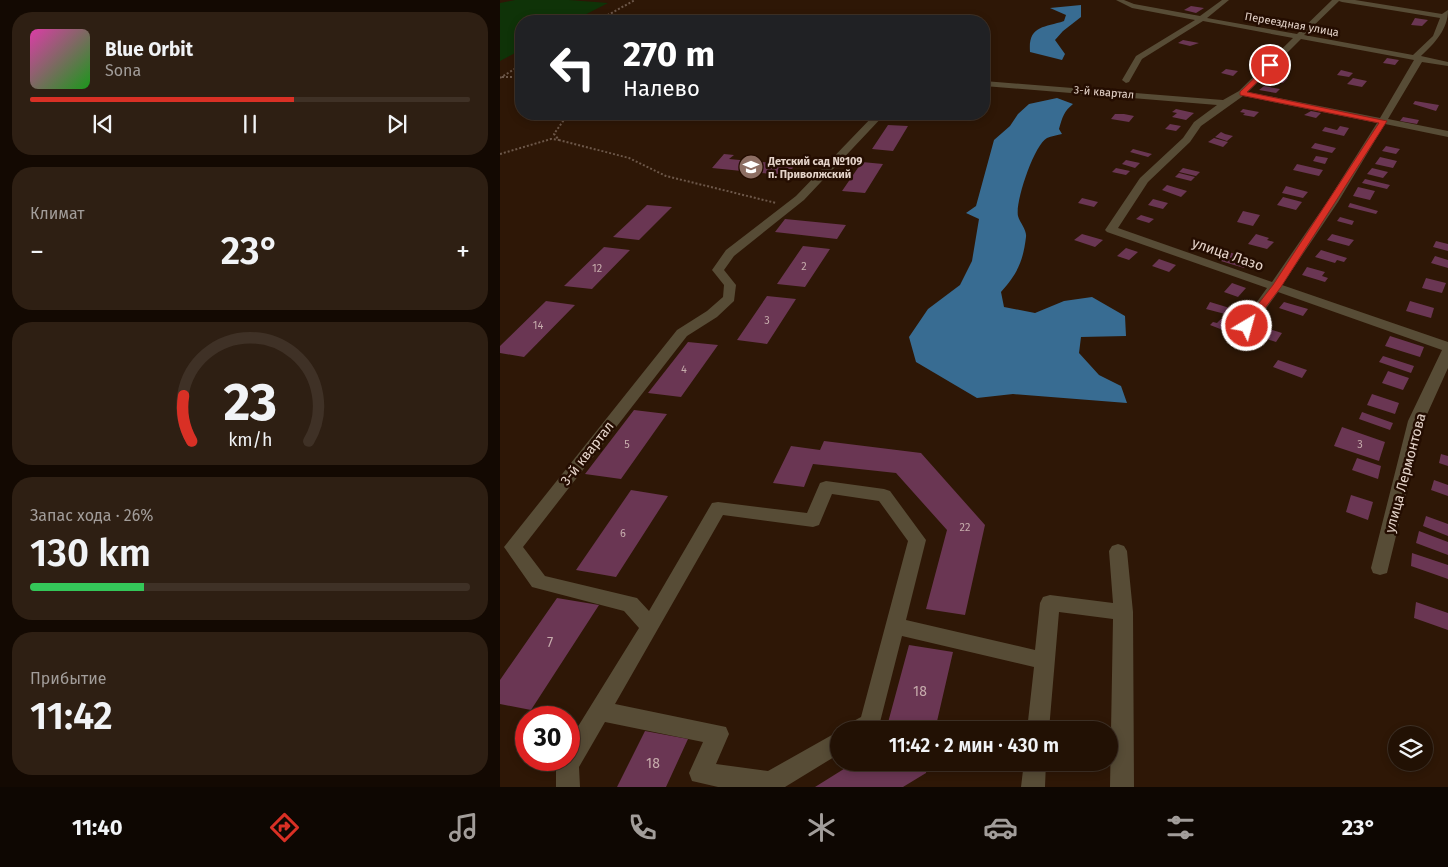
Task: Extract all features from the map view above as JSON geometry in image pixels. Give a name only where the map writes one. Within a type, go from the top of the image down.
[{"type":"street","name":"Переездная улица","points":[[1119,0],[1132,6],[1448,64]]},
{"type":"street","points":[[1126,80],[1139,58],[1201,19],[1226,0]]},
{"type":"street","points":[[1225,103],[1242,94],[1336,0]]},
{"type":"street","points":[[1237,339],[1276,287],[1383,121],[1419,59],[1416,56],[1436,37],[1447,15],[1342,0]]},
{"type":"street","name":"3-й квартал","points":[[990,84],[1225,103]]},
{"type":"street","points":[[1242,94],[1448,134]]},
{"type":"street","name":"улица Лазо","points":[[1225,103],[1197,124],[1187,140],[1144,180],[1111,230],[1448,347]]},
{"type":"street","name":"3-й квартал","points":[[650,627],[630,604],[539,582],[513,547],[682,333],[712,314],[729,298],[730,285],[718,270],[730,253],[800,198],[874,120]]},
{"type":"street","name":"улица Лермонтова","points":[[1380,568],[1416,421],[1448,352]]},
{"type":"street","points":[[568,787],[567,765],[650,627],[718,508],[813,520],[826,487],[884,496],[917,540],[870,721]]},
{"type":"street","points":[[1118,551],[1123,612],[1122,787]]},
{"type":"street","points":[[1039,721],[1050,603],[1123,612]]},
{"type":"street","points":[[895,626],[1045,661]]},
{"type":"street","points":[[600,711],[718,734],[700,773],[770,783],[830,747]]},
{"type":"street","points":[[1033,787],[1034,771]]},
{"type":"path","points":[[608,15],[635,0]]},
{"type":"path","points":[[501,78],[515,69]]},
{"type":"path","points":[[501,78],[515,77]]},
{"type":"path","points":[[559,140],[554,134],[564,120]]},
{"type":"path","points":[[500,154],[550,139],[559,140],[629,158],[666,176],[774,203],[800,198]]},
{"type":"green space","points":[[515,0],[569,0],[608,3],[585,15],[515,15],[515,53],[500,61],[500,3]]},
{"type":"water","points":[[1081,5],[1081,17],[1055,40],[1065,54],[1062,60],[1030,52],[1030,43],[1035,32],[1064,21],[1066,15],[1050,8]]},
{"type":"water","points":[[1057,98],[1073,104],[1067,109],[1062,118],[1059,129],[1062,134],[1047,138],[1042,143],[1026,174],[1018,209],[1018,216],[1026,234],[1025,246],[1018,267],[1001,292],[1004,307],[1035,313],[1064,301],[1092,297],[1125,316],[1126,336],[1081,337],[1079,353],[1099,375],[1121,386],[1127,403],[1013,394],[977,398],[916,362],[909,337],[928,309],[960,285],[972,261],[979,219],[966,213],[976,206],[994,140],[1010,126],[1018,114],[1029,104]]},
{"type":"building","points":[[1191,6],[1204,8],[1196,13],[1184,10]]},
{"type":"building","points":[[1415,18],[1428,20],[1422,26],[1411,25]]},
{"type":"building","points":[[1278,23],[1290,25],[1285,29],[1270,26]]},
{"type":"building","points":[[1183,40],[1199,43],[1190,46],[1178,43]]},
{"type":"building","points":[[1387,58],[1399,60],[1395,65],[1383,63]]},
{"type":"building","points":[[1226,69],[1238,71],[1233,76],[1221,73]]},
{"type":"building","points":[[1341,70],[1353,73],[1349,77],[1337,75]]},
{"type":"building","points":[[1275,75],[1288,78],[1283,83],[1270,80]]},
{"type":"building","points":[[1353,78],[1367,81],[1362,87],[1347,84]]},
{"type":"building","points":[[1264,86],[1280,89],[1276,93],[1259,90]]},
{"type":"building","points":[[1415,101],[1439,105],[1436,111],[1413,104]]},
{"type":"building","points":[[1176,109],[1194,113],[1186,120],[1172,117],[1177,113],[1172,112]]},
{"type":"building","points":[[1243,109],[1259,112],[1254,117],[1243,115],[1245,113],[1240,112]]},
{"type":"building","points":[[1311,111],[1321,113],[1316,118],[1304,115]]},
{"type":"building","points":[[1115,114],[1134,116],[1129,122],[1111,119]]},
{"type":"building","points":[[1403,117],[1419,120],[1417,124],[1400,121]]},
{"type":"building","points":[[1170,124],[1181,126],[1176,131],[1165,129]]},
{"type":"building","points":[[888,125],[908,126],[893,151],[872,149]]},
{"type":"building","points":[[1340,126],[1349,128],[1344,136],[1322,131],[1325,127],[1337,130]]},
{"type":"building","points":[[1221,132],[1233,136],[1227,141],[1215,137]]},
{"type":"building","points":[[1214,138],[1228,142],[1223,147],[1208,142]]},
{"type":"building","points":[[1315,143],[1336,148],[1332,153],[1311,148]]},
{"type":"building","points":[[1386,146],[1400,149],[1396,154],[1382,151]]},
{"type":"building","points":[[1133,149],[1152,154],[1148,157],[1130,152]]},
{"type":"building","name":"Детский сад №109 п. Приволжский","points":[[724,154],[734,155],[729,159],[784,164],[788,160],[799,160],[792,169],[786,169],[781,175],[712,168]]},
{"type":"building","points":[[1316,156],[1328,158],[1325,164],[1313,161]]},
{"type":"building","points":[[1380,157],[1397,161],[1393,168],[1375,164]]},
{"type":"building","points":[[1126,160],[1140,163],[1135,168],[1122,164]]},
{"type":"building","points":[[862,162],[883,164],[865,193],[842,191]]},
{"type":"building","points":[[1297,164],[1323,170],[1319,176],[1293,170]]},
{"type":"building","points":[[1116,168],[1130,171],[1126,175],[1112,172]]},
{"type":"building","points":[[1183,168],[1200,172],[1196,176],[1179,172]]},
{"type":"building","points":[[1372,168],[1388,172],[1383,178],[1367,174]]},
{"type":"building","points":[[1179,173],[1195,177],[1191,181],[1175,177]]},
{"type":"building","points":[[1365,179],[1390,185],[1387,189],[1362,183]]},
{"type":"building","points":[[1167,185],[1187,191],[1181,197],[1162,190]]},
{"type":"building","points":[[1286,186],[1308,192],[1303,198],[1282,193]]},
{"type":"building","points":[[1358,187],[1375,191],[1370,200],[1353,196]]},
{"type":"building","points":[[1283,197],[1302,202],[1296,210],[1277,205]]},
{"type":"building","points":[[1082,198],[1098,202],[1094,207],[1078,203]]},
{"type":"building","points":[[1153,199],[1168,203],[1163,209],[1148,205]]},
{"type":"building","points":[[1350,203],[1378,211],[1376,214],[1348,207]]},
{"type":"building","points":[[647,205],[672,207],[639,240],[613,237]]},
{"type":"building","points":[[1243,211],[1260,215],[1253,226],[1237,222]]},
{"type":"building","points":[[1141,215],[1154,219],[1149,223],[1136,219]]},
{"type":"building","points":[[1340,217],[1354,221],[1352,225],[1337,221]]},
{"type":"building","points":[[785,219],[846,225],[837,239],[775,232]]},
{"type":"building","points":[[1082,234],[1103,240],[1095,247],[1074,240]]},
{"type":"building","points":[[1256,234],[1269,238],[1267,240],[1274,242],[1267,249],[1248,244]]},
{"type":"building","points":[[1332,234],[1354,240],[1349,246],[1327,240]]},
{"type":"building","points":[[1436,241],[1448,244],[1448,251],[1433,247]]},
{"type":"building","points":[[803,246],[830,249],[805,287],[777,284]]},
{"type":"building","points":[[604,247],[630,250],[592,289],[564,286]]},
{"type":"building","points":[[1126,248],[1138,252],[1129,260],[1117,256]]},
{"type":"building","points":[[1321,250],[1347,258],[1344,262],[1337,260],[1335,263],[1315,257]]},
{"type":"building","points":[[1228,252],[1251,258],[1244,268],[1221,261]]},
{"type":"building","points":[[1435,256],[1448,260],[1448,268],[1431,263]]},
{"type":"building","points":[[1159,259],[1176,265],[1169,272],[1152,266]]},
{"type":"building","points":[[1307,267],[1325,272],[1322,276],[1328,278],[1325,282],[1302,275]]},
{"type":"building","points":[[1426,278],[1446,283],[1442,293],[1422,288]]},
{"type":"building","points":[[1232,283],[1246,288],[1238,297],[1224,292]]},
{"type":"building","points":[[767,296],[796,299],[767,344],[737,340]]},
{"type":"building","points":[[546,301],[575,305],[524,357],[500,353],[500,346]]},
{"type":"building","points":[[1410,301],[1434,308],[1431,318],[1406,311]]},
{"type":"building","points":[[1210,302],[1233,309],[1229,315],[1206,309]]},
{"type":"building","points":[[1284,302],[1308,309],[1303,316],[1279,308]]},
{"type":"building","points":[[1221,319],[1235,324],[1228,332],[1210,325],[1213,322],[1217,323]]},
{"type":"building","points":[[1263,327],[1282,333],[1276,342],[1257,336]]},
{"type":"building","points":[[1390,336],[1424,347],[1420,357],[1385,346]]},
{"type":"building","points":[[688,342],[718,345],[681,397],[648,393]]},
{"type":"building","points":[[1383,356],[1414,366],[1411,373],[1379,362]]},
{"type":"building","points":[[1278,360],[1307,370],[1302,378],[1273,367]]},
{"type":"building","points":[[1388,371],[1409,378],[1403,390],[1382,383]]},
{"type":"building","points":[[1372,394],[1399,403],[1395,414],[1367,405]]},
{"type":"building","points":[[634,410],[667,414],[621,479],[585,474]]},
{"type":"building","points":[[1362,412],[1393,423],[1390,430],[1359,419]]},
{"type":"building","points":[[1342,427],[1385,442],[1379,461],[1334,446]]},
{"type":"building","points":[[824,441],[921,453],[985,525],[965,615],[926,609],[947,530],[896,473],[813,464],[804,487],[773,483],[791,446],[820,450]]},
{"type":"building","points":[[1441,454],[1448,456],[1448,466],[1439,463]]},
{"type":"building","points":[[1357,458],[1381,466],[1378,479],[1352,470]]},
{"type":"building","points":[[1434,480],[1448,485],[1448,496],[1431,490]]},
{"type":"building","points":[[631,490],[668,496],[616,577],[576,570]]},
{"type":"building","points":[[1351,495],[1373,502],[1368,520],[1346,512]]},
{"type":"building","points":[[1426,516],[1448,524],[1448,536],[1423,526]]},
{"type":"building","points":[[1419,531],[1448,542],[1448,555],[1416,543]]},
{"type":"building","points":[[1412,553],[1448,565],[1448,579],[1411,566]]},
{"type":"building","points":[[557,598],[599,605],[534,706],[515,707],[500,704],[500,680]]},
{"type":"building","points":[[1416,602],[1448,613],[1448,630],[1414,618]]},
{"type":"building","points":[[909,645],[953,652],[937,721],[888,721]]},
{"type":"building","points":[[645,731],[688,739],[666,787],[617,787]]},
{"type":"building","points":[[841,771],[926,771],[903,787],[815,787]]},
{"type":"place","name":"Детский сад №109 п. Приволжский","points":[[751,167]]},
{"type":"route","points":[[1247,326],[1276,287],[1383,121],[1242,94],[1270,65]]}]
